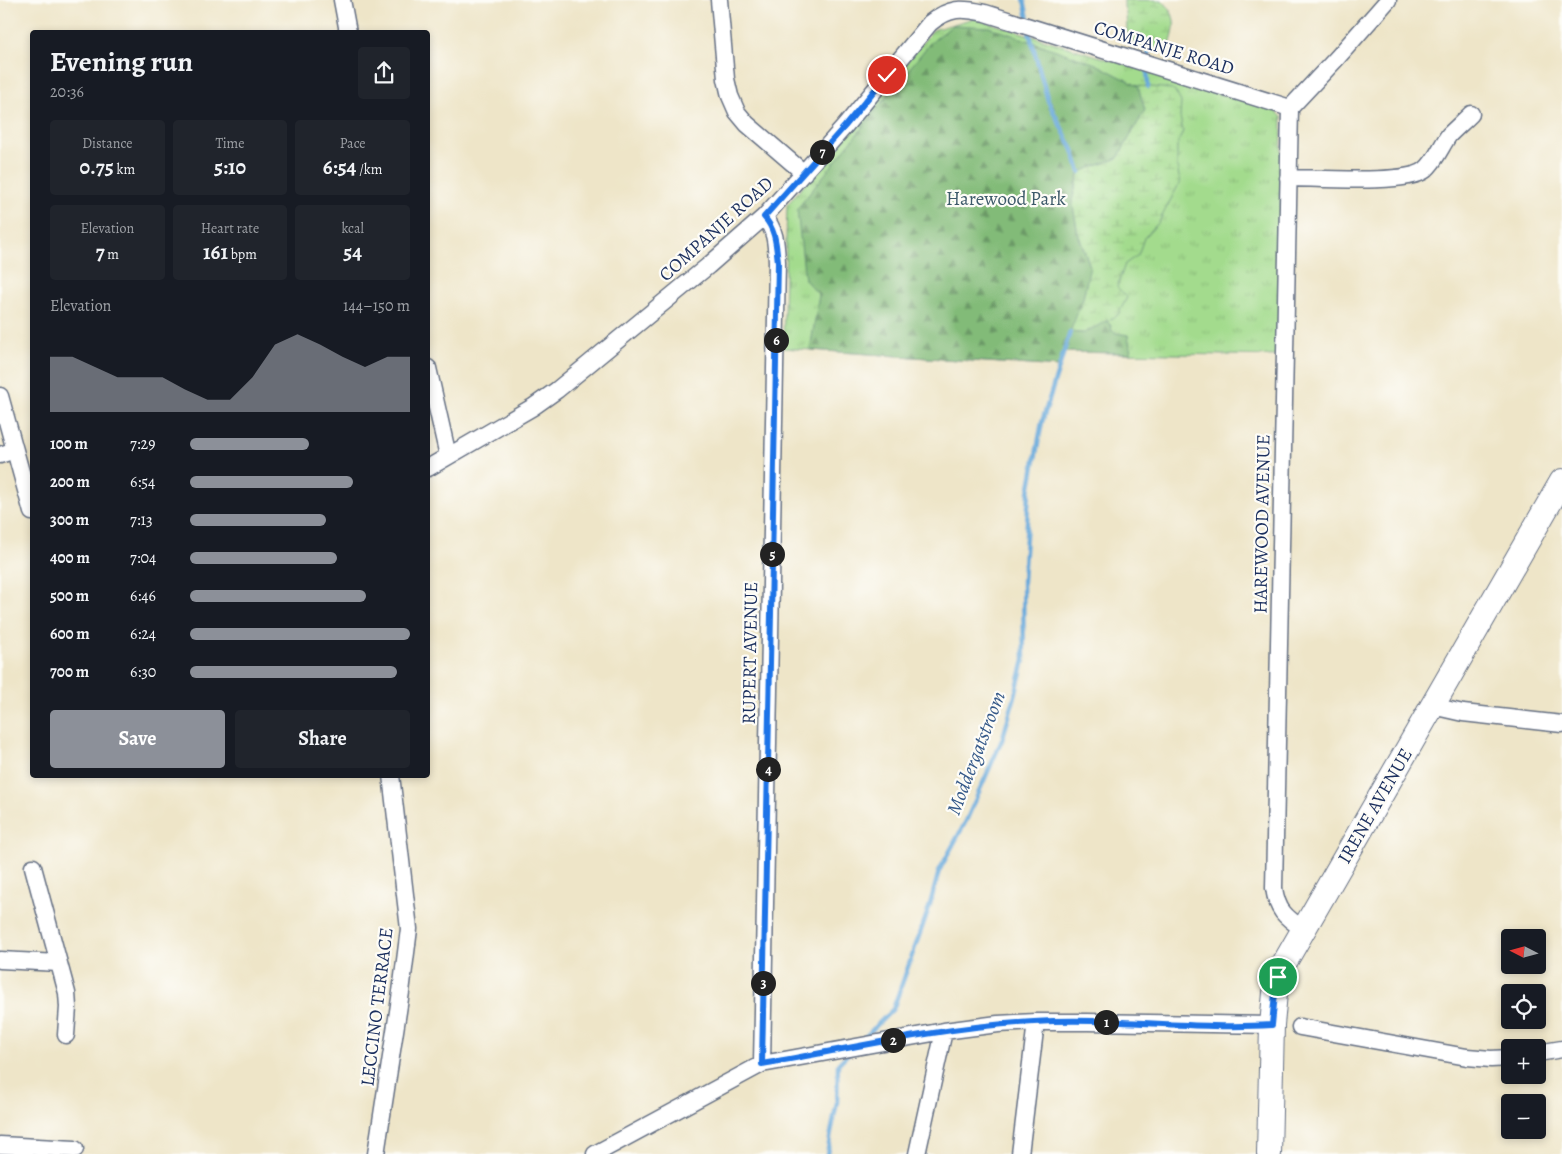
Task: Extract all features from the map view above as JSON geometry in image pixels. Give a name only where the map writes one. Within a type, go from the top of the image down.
[{"type":"street","points":[[342,0],[348,30]]},
{"type":"street","points":[[719,0],[726,79],[730,96],[737,112],[747,124],[804,172]]},
{"type":"street","points":[[1290,108],[1388,0]]},
{"type":"street","name":"COMPANJE ROAD","points":[[430,467],[534,407],[708,266],[764,217],[930,23],[941,14],[954,9],[967,9],[985,13],[1290,108]]},
{"type":"street","name":"HAREWOOD AVENUE","points":[[1290,108],[1274,888],[1276,900],[1282,913],[1303,929]]},
{"type":"street","points":[[1288,178],[1386,179],[1417,174],[1431,165],[1449,135],[1471,114]]},
{"type":"street","name":"RUPERT AVENUE","points":[[762,1064],[778,262],[776,237],[770,224],[764,217]]},
{"type":"street","points":[[430,377],[448,456]]},
{"type":"street","points":[[0,396],[8,452],[30,507]]},
{"type":"street","name":"IRENE AVENUE","points":[[1269,1154],[1272,1025],[1278,977],[1303,929],[1562,482]]},
{"type":"street","points":[[1433,704],[1463,714],[1562,724]]},
{"type":"street","name":"LECCINO TERRACE","points":[[376,1154],[409,929],[391,778]]},
{"type":"street","points":[[33,867],[67,993],[66,1035]]},
{"type":"street","points":[[0,960],[59,963]]},
{"type":"street","points":[[595,1154],[762,1064],[944,1031],[1036,1022],[1272,1025]]},
{"type":"street","points":[[1020,1154],[1036,1022]]},
{"type":"street","points":[[1300,1027],[1467,1057],[1501,1058]]},
{"type":"street","points":[[918,1154],[944,1031]]},
{"type":"street","points":[[1546,1052],[1562,1049]]},
{"type":"street","points":[[0,1145],[75,1149]]},
{"type":"green space","points":[[1124,0],[1162,0],[1171,11],[1174,22],[1169,48],[1161,51],[1135,45],[1127,31]]},
{"type":"green space","name":"Harewood Park","points":[[974,18],[1276,111],[1282,117],[1279,356],[1065,352],[1060,367],[783,348],[787,205],[933,30]]},
{"type":"green space","name":"Harewood Park","points":[[953,25],[989,27],[1096,64],[1138,86],[1145,110],[1118,158],[1080,172],[1072,201],[1078,233],[1090,266],[1083,299],[1071,332],[1098,325],[1106,320],[1112,327],[1111,330],[1128,335],[1131,353],[1065,352],[1060,367],[810,350],[819,295],[805,280],[797,209],[930,43]]},
{"type":"green space","points":[[1138,86],[1175,91],[1181,102],[1180,117],[1183,131],[1177,146],[1177,166],[1180,182],[1159,222],[1144,238],[1138,255],[1125,264],[1117,287],[1127,297],[1118,315],[1084,333],[1070,332],[1083,299],[1090,266],[1078,233],[1072,201],[1080,172],[1118,158],[1145,110]]},
{"type":"waterway","points":[[1024,0],[1029,23]]},
{"type":"waterway","points":[[1029,31],[1048,101],[1073,150],[1080,172]]},
{"type":"waterway","points":[[1148,60],[1149,49]]},
{"type":"waterway","points":[[1147,67],[1148,87]]},
{"type":"waterway","name":"Moddergatstroom","points":[[861,1041],[893,1009],[929,908],[939,871],[966,821],[1002,740],[1015,696],[1024,660],[1023,581],[1029,492],[1042,422],[1070,332]]},
{"type":"waterway","name":"Moddergatstroom","points":[[827,1154],[837,1102],[838,1064],[848,1054]]},
{"type":"route","points":[[887,75],[845,126],[764,217],[770,224],[776,237],[778,262],[762,1064],[944,1031],[998,1024],[1087,1022],[1272,1025],[1278,977]]}]
